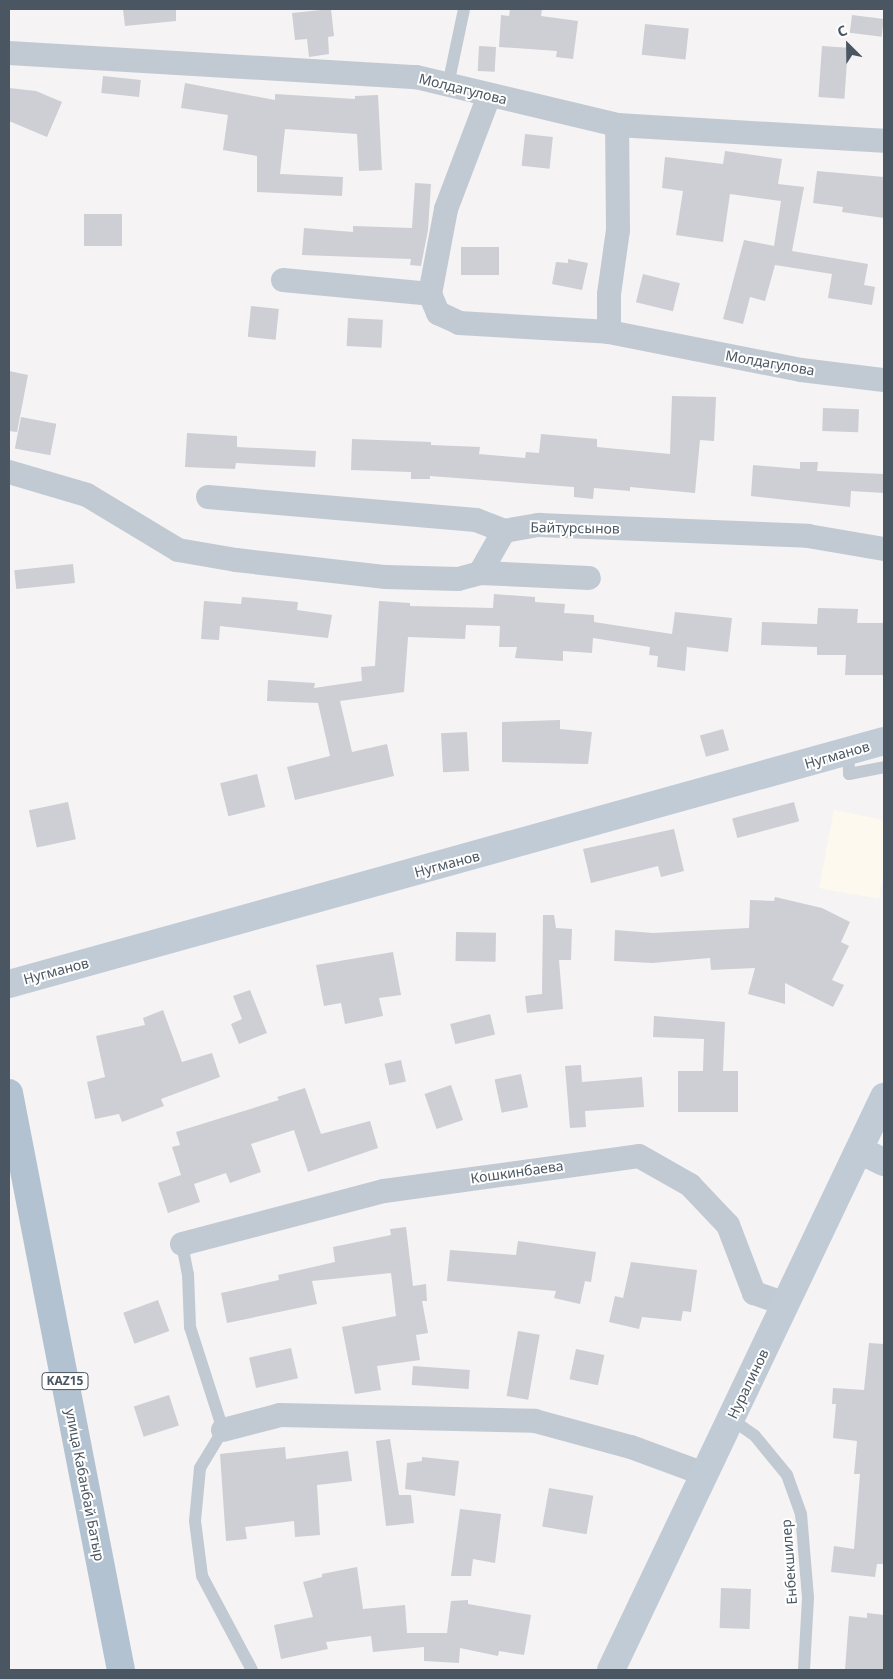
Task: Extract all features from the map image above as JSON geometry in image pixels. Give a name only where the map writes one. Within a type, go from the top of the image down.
[{"type":"main road","name":"Нугманов","points":[[9,984],[884,741]]},
{"type":"main road","name":"улица Кабанбай Батыр","points":[[9,1093],[121,1670]]},
{"type":"main road","name":"Нуралинов","points":[[611,1670],[884,1097]]},
{"type":"main road","points":[[859,1150],[884,1162]]},
{"type":"street","name":"Молдагулова","points":[[9,53],[416,77],[489,96],[617,125],[884,141]]},
{"type":"street","points":[[283,280],[430,294],[446,208],[489,96]]},
{"type":"street","points":[[609,332],[609,294],[618,230],[617,125]]},
{"type":"street","name":"Молдагулова","points":[[430,294],[438,313],[459,323],[609,332],[801,370],[884,380]]},
{"type":"street","points":[[9,472],[87,495],[178,550],[236,560],[386,577],[458,579],[480,573],[590,578]]},
{"type":"street","points":[[208,497],[476,520],[504,531],[480,573]]},
{"type":"street","name":"Байтурсынов","points":[[504,531],[539,525],[808,536],[884,549]]},
{"type":"street","name":"Кошкинбаева","points":[[182,1244],[384,1191],[639,1156],[690,1185],[728,1225],[754,1293],[786,1304]]},
{"type":"street","points":[[223,1430],[280,1415],[535,1421],[631,1448],[704,1474]]},
{"type":"lane","points":[[448,85],[464,9]]},
{"type":"lane","points":[[848,752],[849,774],[884,767]]},
{"type":"lane","points":[[182,1244],[188,1274],[190,1327],[223,1430],[200,1468],[195,1521],[202,1576],[252,1670]]},
{"type":"lane","name":"Енбекшилер","points":[[731,1419],[754,1436],[787,1474],[801,1514],[808,1598],[804,1670]]},
{"type":"shaded area","points":[[834,810],[884,820],[884,871],[879,899],[819,888]]},
{"type":"building","points":[[123,9],[176,9],[176,21],[125,26]]},
{"type":"building","points":[[331,9],[334,36],[328,37],[329,54],[309,57],[307,39],[295,40],[292,13]]},
{"type":"building","points":[[510,9],[542,9],[541,16],[578,21],[573,59],[556,57],[557,51],[499,47],[501,15],[509,16]]},
{"type":"building","points":[[852,15],[884,19],[882,37],[850,33]]},
{"type":"building","points":[[645,24],[689,29],[686,59],[642,55]]},
{"type":"building","points":[[479,46],[496,47],[495,72],[478,71]]},
{"type":"building","points":[[822,46],[848,48],[844,99],[818,97]]},
{"type":"building","points":[[103,76],[141,80],[139,97],[101,93]]},
{"type":"building","points":[[185,83],[275,100],[275,94],[355,99],[355,96],[378,95],[382,170],[359,171],[357,134],[285,129],[280,174],[343,177],[342,196],[257,192],[257,156],[223,150],[228,115],[181,108]]},
{"type":"building","points":[[9,88],[36,91],[62,102],[47,137],[9,121]]},
{"type":"building","points":[[525,134],[553,137],[550,169],[522,166]]},
{"type":"building","points":[[725,151],[782,159],[778,184],[804,187],[792,251],[868,264],[864,285],[875,287],[872,305],[828,298],[832,274],[775,265],[765,301],[750,297],[743,324],[723,319],[744,240],[774,246],[781,201],[730,194],[723,242],[676,235],[683,191],[662,188],[665,157],[723,164]]},
{"type":"building","points":[[817,171],[884,177],[884,218],[842,212],[843,207],[813,203]]},
{"type":"building","points":[[415,183],[431,184],[428,230],[421,266],[410,265],[411,259],[302,255],[304,228],[353,232],[353,226],[412,228]]},
{"type":"building","points":[[84,214],[122,214],[122,246],[84,246]]},
{"type":"building","points":[[461,247],[499,247],[499,275],[461,275]]},
{"type":"building","points":[[568,259],[588,263],[582,290],[552,284],[556,262],[568,263]]},
{"type":"building","points":[[643,274],[680,283],[673,311],[636,302]]},
{"type":"building","points":[[251,306],[279,309],[276,340],[248,337]]},
{"type":"building","points":[[348,318],[383,320],[381,348],[347,346]]},
{"type":"building","points":[[9,371],[28,375],[17,432],[9,431]]},
{"type":"building","points":[[672,396],[716,397],[714,441],[700,440],[695,493],[630,487],[630,491],[594,488],[593,499],[574,497],[574,487],[430,476],[430,479],[411,479],[411,472],[351,470],[352,439],[431,442],[431,445],[480,447],[479,454],[525,458],[526,452],[539,453],[541,434],[597,439],[597,447],[670,454]]},
{"type":"building","points":[[823,408],[859,409],[858,432],[822,431]]},
{"type":"building","points":[[21,417],[56,424],[50,455],[15,448]]},
{"type":"building","points":[[187,433],[237,436],[237,447],[316,451],[315,467],[236,463],[235,469],[185,467]]},
{"type":"building","points":[[800,462],[818,462],[817,471],[884,474],[884,493],[851,491],[850,507],[751,496],[753,465],[800,469]]},
{"type":"building","points":[[73,564],[75,583],[16,589],[14,570]]},
{"type":"building","points":[[494,594],[535,597],[535,602],[565,604],[564,613],[594,615],[594,622],[672,634],[675,612],[732,618],[728,652],[687,647],[685,671],[657,667],[658,656],[649,655],[650,647],[593,638],[592,653],[563,651],[563,661],[515,658],[517,647],[499,647],[500,626],[466,625],[465,639],[408,637],[404,692],[340,701],[352,752],[387,744],[394,776],[295,800],[287,767],[330,756],[318,703],[267,701],[268,680],[315,683],[314,688],[362,681],[361,667],[375,666],[379,601],[410,603],[410,606],[493,608]]},
{"type":"building","points":[[242,597],[298,602],[297,610],[332,615],[328,638],[220,626],[219,640],[201,639],[204,601],[241,604]]},
{"type":"building","points":[[818,608],[858,609],[857,623],[884,623],[884,675],[845,675],[846,655],[817,655],[817,647],[761,645],[762,622],[817,624]]},
{"type":"building","points":[[560,720],[560,729],[592,732],[588,764],[502,762],[502,722]]},
{"type":"building","points":[[723,729],[729,750],[706,757],[700,736]]},
{"type":"building","points":[[467,732],[469,771],[443,772],[441,733]]},
{"type":"building","points":[[257,774],[265,807],[228,816],[220,783]]},
{"type":"building","points":[[68,802],[76,839],[37,847],[29,810]]},
{"type":"building","points":[[794,802],[799,821],[737,838],[732,819]]},
{"type":"building","points":[[674,829],[684,871],[661,877],[658,866],[591,883],[583,849]]},
{"type":"building","points":[[775,897],[822,908],[850,922],[841,942],[849,946],[832,980],[844,985],[833,1007],[785,983],[785,1004],[748,994],[755,968],[711,970],[710,958],[652,963],[614,961],[615,930],[653,933],[749,928],[750,900],[774,901]]},
{"type":"building","points":[[543,915],[554,915],[556,928],[572,929],[571,960],[559,960],[563,1009],[527,1013],[525,996],[542,994]]},
{"type":"building","points":[[456,932],[496,933],[495,962],[455,961]]},
{"type":"building","points":[[393,952],[401,995],[379,998],[383,1016],[345,1024],[341,1003],[324,1006],[316,965]]},
{"type":"building","points":[[250,990],[267,1033],[239,1044],[231,1024],[242,1019],[233,996]]},
{"type":"building","points":[[163,1010],[182,1062],[212,1053],[220,1077],[161,1099],[164,1106],[122,1122],[119,1114],[95,1119],[87,1082],[105,1077],[96,1036],[145,1025],[143,1018]]},
{"type":"building","points":[[490,1014],[495,1034],[455,1044],[450,1024]]},
{"type":"building","points":[[654,1016],[725,1022],[723,1071],[738,1071],[738,1112],[678,1112],[678,1071],[703,1071],[704,1039],[653,1037]]},
{"type":"building","points":[[401,1060],[406,1081],[389,1085],[384,1064]]},
{"type":"building","points":[[581,1065],[582,1082],[642,1077],[644,1107],[585,1111],[586,1127],[570,1128],[565,1066]]},
{"type":"building","points":[[521,1074],[528,1107],[502,1113],[495,1080]]},
{"type":"building","points":[[451,1085],[463,1120],[437,1129],[425,1094]]},
{"type":"building","points":[[305,1088],[321,1134],[370,1121],[378,1148],[308,1172],[294,1130],[251,1144],[261,1172],[230,1183],[226,1173],[194,1184],[200,1202],[168,1213],[158,1183],[181,1175],[172,1147],[180,1145],[176,1132],[279,1100],[277,1097]]},
{"type":"building","points":[[406,1227],[413,1286],[426,1284],[427,1301],[422,1301],[428,1333],[416,1335],[420,1360],[377,1366],[381,1390],[355,1394],[342,1327],[396,1316],[391,1273],[312,1281],[317,1304],[227,1323],[221,1293],[279,1280],[278,1275],[335,1262],[333,1247],[391,1235],[390,1229]]},
{"type":"building","points":[[518,1241],[596,1252],[591,1282],[585,1281],[580,1304],[554,1298],[556,1291],[447,1281],[450,1250],[516,1255]]},
{"type":"building","points":[[631,1262],[697,1270],[691,1312],[683,1311],[681,1321],[642,1317],[639,1329],[609,1322],[615,1296],[623,1298]]},
{"type":"building","points":[[158,1300],[169,1331],[135,1344],[123,1313]]},
{"type":"building","points":[[518,1331],[540,1335],[528,1400],[507,1396]]},
{"type":"building","points":[[869,1343],[884,1344],[884,1564],[877,1564],[875,1577],[831,1572],[834,1546],[854,1549],[860,1474],[854,1474],[857,1441],[833,1438],[836,1404],[832,1404],[833,1388],[864,1390]]},
{"type":"building","points":[[291,1348],[298,1378],[256,1388],[249,1358]]},
{"type":"building","points":[[576,1349],[604,1355],[598,1385],[570,1379]]},
{"type":"building","points":[[413,1366],[470,1370],[469,1389],[412,1385]]},
{"type":"building","points":[[169,1395],[179,1425],[144,1437],[134,1406]]},
{"type":"building","points":[[390,1439],[399,1495],[411,1495],[414,1523],[386,1526],[376,1441]]},
{"type":"building","points":[[285,1447],[286,1459],[348,1451],[352,1481],[317,1485],[320,1535],[295,1537],[294,1521],[245,1527],[247,1539],[226,1541],[220,1454]]},
{"type":"building","points":[[422,1457],[459,1461],[455,1496],[405,1489],[407,1463],[422,1461]]},
{"type":"building","points":[[549,1488],[593,1496],[587,1534],[542,1526]]},
{"type":"building","points":[[460,1509],[501,1514],[495,1563],[473,1559],[471,1576],[451,1576]]},
{"type":"building","points":[[357,1567],[363,1609],[405,1605],[407,1633],[447,1633],[451,1601],[468,1600],[468,1604],[531,1615],[524,1655],[499,1651],[498,1656],[460,1648],[459,1663],[424,1661],[424,1647],[373,1652],[371,1636],[326,1642],[328,1649],[281,1659],[274,1625],[313,1617],[303,1582],[322,1577],[322,1574]]},
{"type":"building","points":[[721,1588],[751,1589],[750,1629],[720,1628]]},
{"type":"building","points":[[867,1613],[884,1615],[884,1670],[845,1670],[849,1616],[867,1618]]}]
